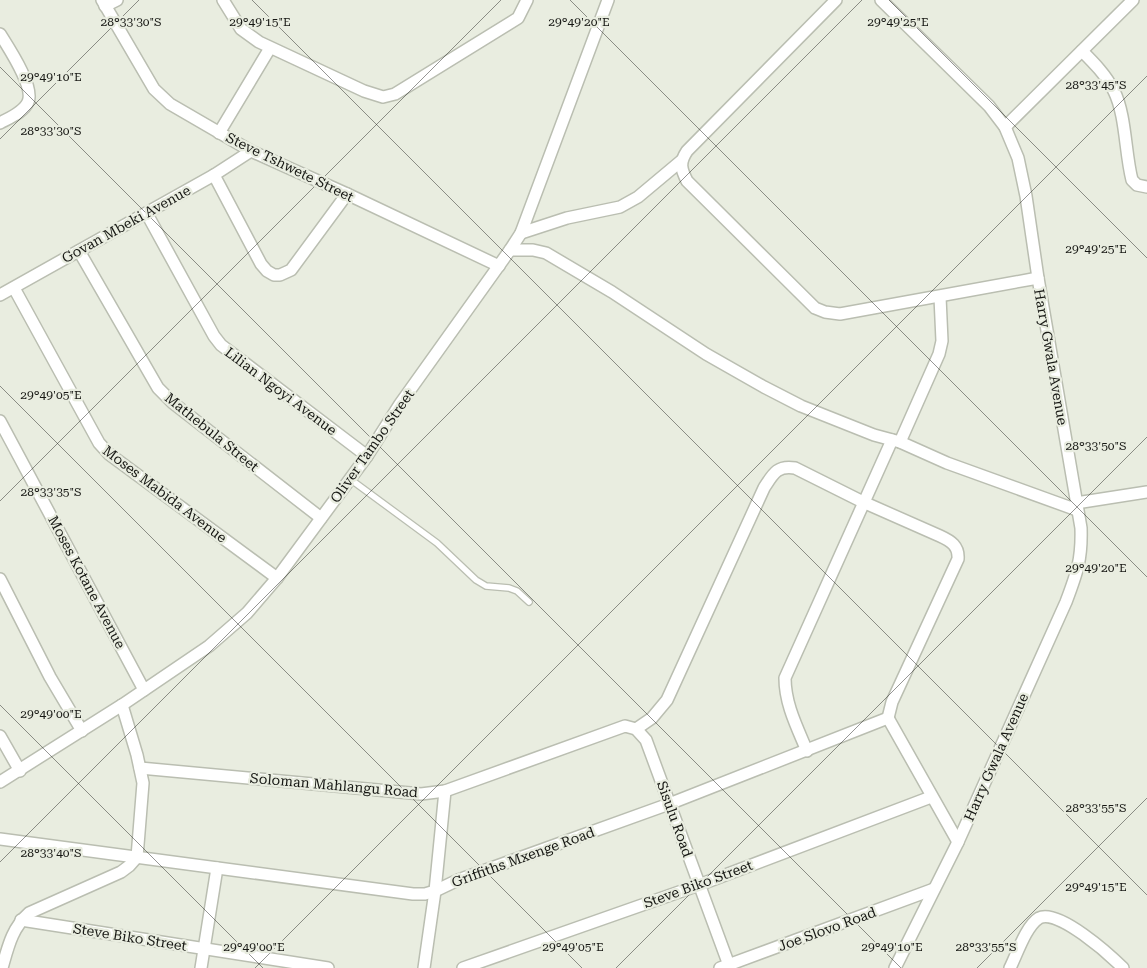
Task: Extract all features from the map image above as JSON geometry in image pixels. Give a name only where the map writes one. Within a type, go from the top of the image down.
[{"type":"street","points":[[104,3],[117,0]]},
{"type":"street","points":[[223,0],[241,29],[259,42],[374,95],[383,97],[395,94],[518,18],[527,0]]},
{"type":"street","name":"Oliver Tambo Street","points":[[0,782],[122,705],[209,646],[247,613],[277,578],[367,456],[400,404],[521,233],[608,0]]},
{"type":"street","points":[[521,233],[567,218],[620,207],[638,197],[681,160],[687,151],[836,0]]},
{"type":"street","name":"Harry Gwala Avenue","points":[[881,0],[989,106],[1005,127],[1018,158],[1077,507],[1082,548],[1078,572],[1062,611],[958,842],[896,968]]},
{"type":"street","points":[[1005,127],[1133,0]]},
{"type":"street","name":"Steve Tshwete Street","points":[[104,3],[154,89],[170,104],[251,151],[499,266]]},
{"type":"street","points":[[0,34],[23,75],[30,95],[28,103],[23,109],[0,124]]},
{"type":"street","points":[[219,133],[270,48]]},
{"type":"street","points":[[1082,51],[1106,78],[1115,92],[1120,107],[1132,180],[1137,185],[1147,187]]},
{"type":"street","name":"Govan Mbeki Avenue","points":[[0,295],[214,175],[251,151]]},
{"type":"street","points":[[681,160],[681,170],[687,181],[815,308],[825,312],[840,314],[1038,278]]},
{"type":"street","points":[[214,175],[261,264],[274,275],[280,275],[291,270],[347,194]]},
{"type":"street","name":"Lilian Ngoyi Avenue","points":[[146,214],[214,336],[221,345],[367,456]]},
{"type":"street","points":[[510,250],[533,250],[546,253],[612,292],[706,354],[764,387],[801,406],[896,441],[947,463],[1077,507],[1147,492]]},
{"type":"street","name":"Mathebula Street","points":[[79,251],[158,388],[173,403],[321,518]]},
{"type":"street","name":"Moses Mabida Avenue","points":[[14,288],[99,443],[109,454],[277,578]]},
{"type":"street","points":[[807,751],[788,704],[785,692],[785,678],[863,502],[932,369],[942,341],[940,297]]},
{"type":"street","name":"Moses Kotane Avenue","points":[[0,422],[144,690]]},
{"type":"street","points":[[636,729],[652,718],[667,700],[764,488],[778,470],[786,467],[795,468],[863,502],[950,541],[959,551],[958,559],[892,702],[888,718],[958,842]]},
{"type":"street","points":[[0,579],[42,662],[82,731]]},
{"type":"street","points":[[2,968],[9,942],[21,920],[36,909],[121,872],[137,857],[143,783],[122,705]]},
{"type":"street","name":"Griffiths Mxenge Road","points":[[0,839],[413,894],[425,894],[458,880],[669,804],[888,718]]},
{"type":"street","name":"Soloman Mahlangu Road","points":[[140,768],[421,794],[445,791],[625,726],[636,729]]},
{"type":"street","name":"Sisulu Road","points":[[636,729],[646,740],[699,884],[727,967]]},
{"type":"street","points":[[0,736],[20,771]]},
{"type":"street","points":[[424,968],[435,891],[445,791]]},
{"type":"street","name":"Steve Biko Street","points":[[463,968],[699,884],[931,797]]},
{"type":"street","points":[[201,968],[217,868]]},
{"type":"street","name":"Joe Slovo Road","points":[[727,967],[934,889]]},
{"type":"street","points":[[1010,968],[1029,930],[1044,916],[1051,917],[1091,939],[1123,968]]},
{"type":"street","name":"Steve Biko Street","points":[[21,920],[328,968]]},
{"type":"lane","points":[[350,479],[436,542],[476,580],[486,586],[509,588],[517,591],[530,602]]}]
